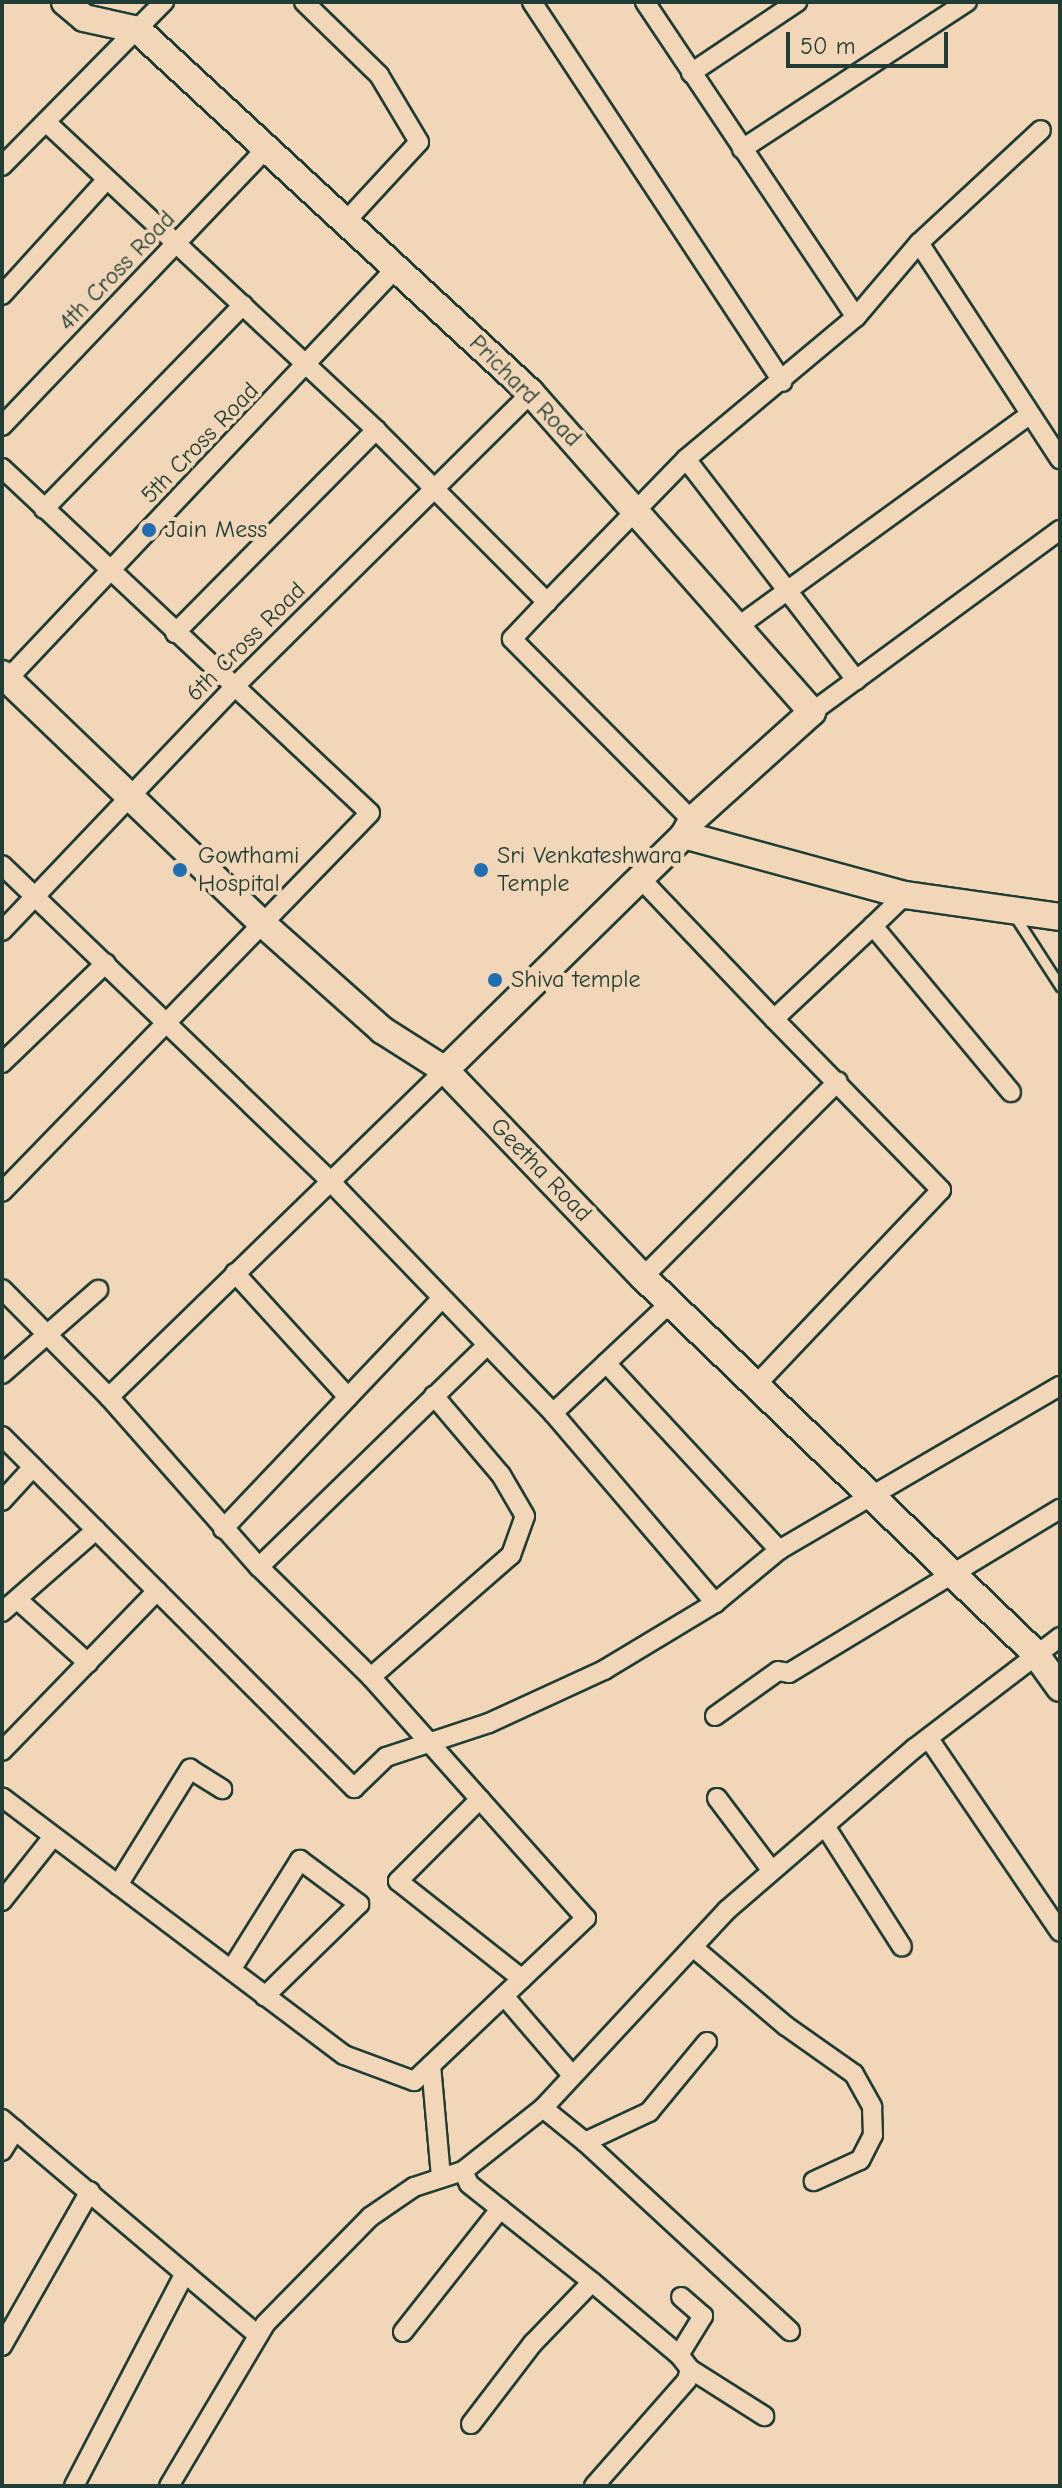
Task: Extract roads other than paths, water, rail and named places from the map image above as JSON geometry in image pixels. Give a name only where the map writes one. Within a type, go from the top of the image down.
[{"type":"street","name":"Prichard Road","points":[[65,2],[84,18],[138,30],[531,393],[637,508],[812,712]]},
{"type":"street","points":[[3,164],[164,2]]},
{"type":"street","points":[[304,2],[379,75],[419,142],[347,220]]},
{"type":"street","points":[[532,2],[783,382]]},
{"type":"street","points":[[645,2],[856,317]]},
{"type":"street","points":[[691,73],[797,2]]},
{"type":"street","points":[[742,149],[967,2]]},
{"type":"street","points":[[46,122],[376,430],[547,602]]},
{"type":"street","points":[[1041,130],[919,243],[856,317],[783,382],[686,459],[512,639],[688,828],[905,895],[1060,917]]},
{"type":"street","name":"4th Cross Road","points":[[2,426],[267,148]]},
{"type":"street","points":[[2,295],[107,179]]},
{"type":"street","points":[[919,243],[1060,459]]},
{"type":"street","name":"5th Cross Road","points":[[4,679],[309,366],[397,267]]},
{"type":"street","points":[[44,509],[243,305]]},
{"type":"street","name":"6th Cross Road","points":[[2,931],[234,687],[531,393]]},
{"type":"street","points":[[740,625],[1029,415]]},
{"type":"street","points":[[175,633],[376,430]]},
{"type":"street","points":[[686,459],[856,680]]},
{"type":"street","points":[[2,468],[109,572],[370,813],[2,1192]]},
{"type":"street","points":[[109,1397],[688,828],[812,712],[1060,530]]},
{"type":"street","name":"Geetha Road","points":[[4,679],[262,923],[382,1030],[445,1070],[643,1277],[870,1499],[1034,1652],[1060,1688]]},
{"type":"street","points":[[2,865],[168,1020],[329,1180],[553,1413],[715,1603]]},
{"type":"street","points":[[639,877],[941,1190],[755,1386]]},
{"type":"street","points":[[774,1019],[905,895]]},
{"type":"street","points":[[873,926],[1011,1092]]},
{"type":"street","points":[[2,1063],[106,963]]},
{"type":"street","points":[[643,1277],[838,1081]]},
{"type":"street","points":[[235,1273],[348,1397]]},
{"type":"street","points":[[2,1289],[109,1397],[259,1567],[371,1677],[586,1918],[414,2081],[344,2055],[52,1838],[2,1797]]},
{"type":"street","points":[[2,1374],[98,1290]]},
{"type":"street","points":[[223,1529],[441,1299]]},
{"type":"street","points":[[553,1413],[670,1303]]},
{"type":"street","points":[[259,1567],[487,1345]]},
{"type":"street","points":[[606,1363],[779,1550]]},
{"type":"street","points":[[2,1436],[354,1788],[386,1757],[431,1745],[604,1670],[715,1603],[779,1550],[1060,1386]]},
{"type":"street","points":[[371,1677],[511,1555],[525,1516],[501,1475],[434,1396]]},
{"type":"street","points":[[2,1501],[33,1467]]},
{"type":"street","points":[[715,1716],[778,1671],[789,1673],[927,1585],[953,1576],[1060,1509]]},
{"type":"street","points":[[2,1612],[19,1601],[96,1530]]},
{"type":"street","points":[[2,1751],[157,1591]]},
{"type":"street","points":[[19,1601],[88,1663]]},
{"type":"street","points":[[169,2486],[258,2335],[370,2217],[414,2187],[463,2171],[543,2108],[571,2074],[772,1871],[1034,1652],[1060,1637]]},
{"type":"street","points":[[929,1739],[1060,1932]]},
{"type":"street","points":[[118,1885],[190,1769],[222,1789]]},
{"type":"street","points":[[717,1798],[772,1871]]},
{"type":"street","points":[[480,1799],[398,1881],[522,1979]]},
{"type":"street","points":[[825,1826],[902,1947]]},
{"type":"street","points":[[2,1901],[52,1838]]},
{"type":"street","points":[[231,1970],[300,1860],[359,1904],[265,1996]]},
{"type":"street","points":[[694,1948],[786,2026],[854,2074],[872,2107],[873,2135],[860,2160],[814,2181]]},
{"type":"street","points":[[504,1996],[571,2074]]},
{"type":"street","points":[[585,2142],[649,2112],[707,2042]]},
{"type":"street","points":[[431,2065],[441,2178]]},
{"type":"street","points":[[543,2108],[585,2142],[790,2331]]},
{"type":"street","points":[[2,2151],[8,2124],[258,2335]]},
{"type":"street","points":[[463,2171],[469,2184],[592,2282],[685,2362],[764,2416]]},
{"type":"street","points":[[2,2346],[90,2191]]},
{"type":"street","points":[[403,2332],[500,2209]]},
{"type":"street","points":[[74,2486],[185,2273]]},
{"type":"street","points":[[471,2424],[533,2343],[592,2282]]},
{"type":"street","points":[[594,2486],[687,2380],[685,2362],[703,2316],[681,2297]]},
{"type":"lane","points":[[1011,909],[1060,986]]},
{"type":"place","name":"Jain Mess","points":[[149,530]]},
{"type":"place","name":"Gowthami Hospital","points":[[180,870]]},
{"type":"place","name":"Sri Venkateshwara Temple","points":[[481,870]]},
{"type":"place","name":"Shiva temple","points":[[495,980]]}]
